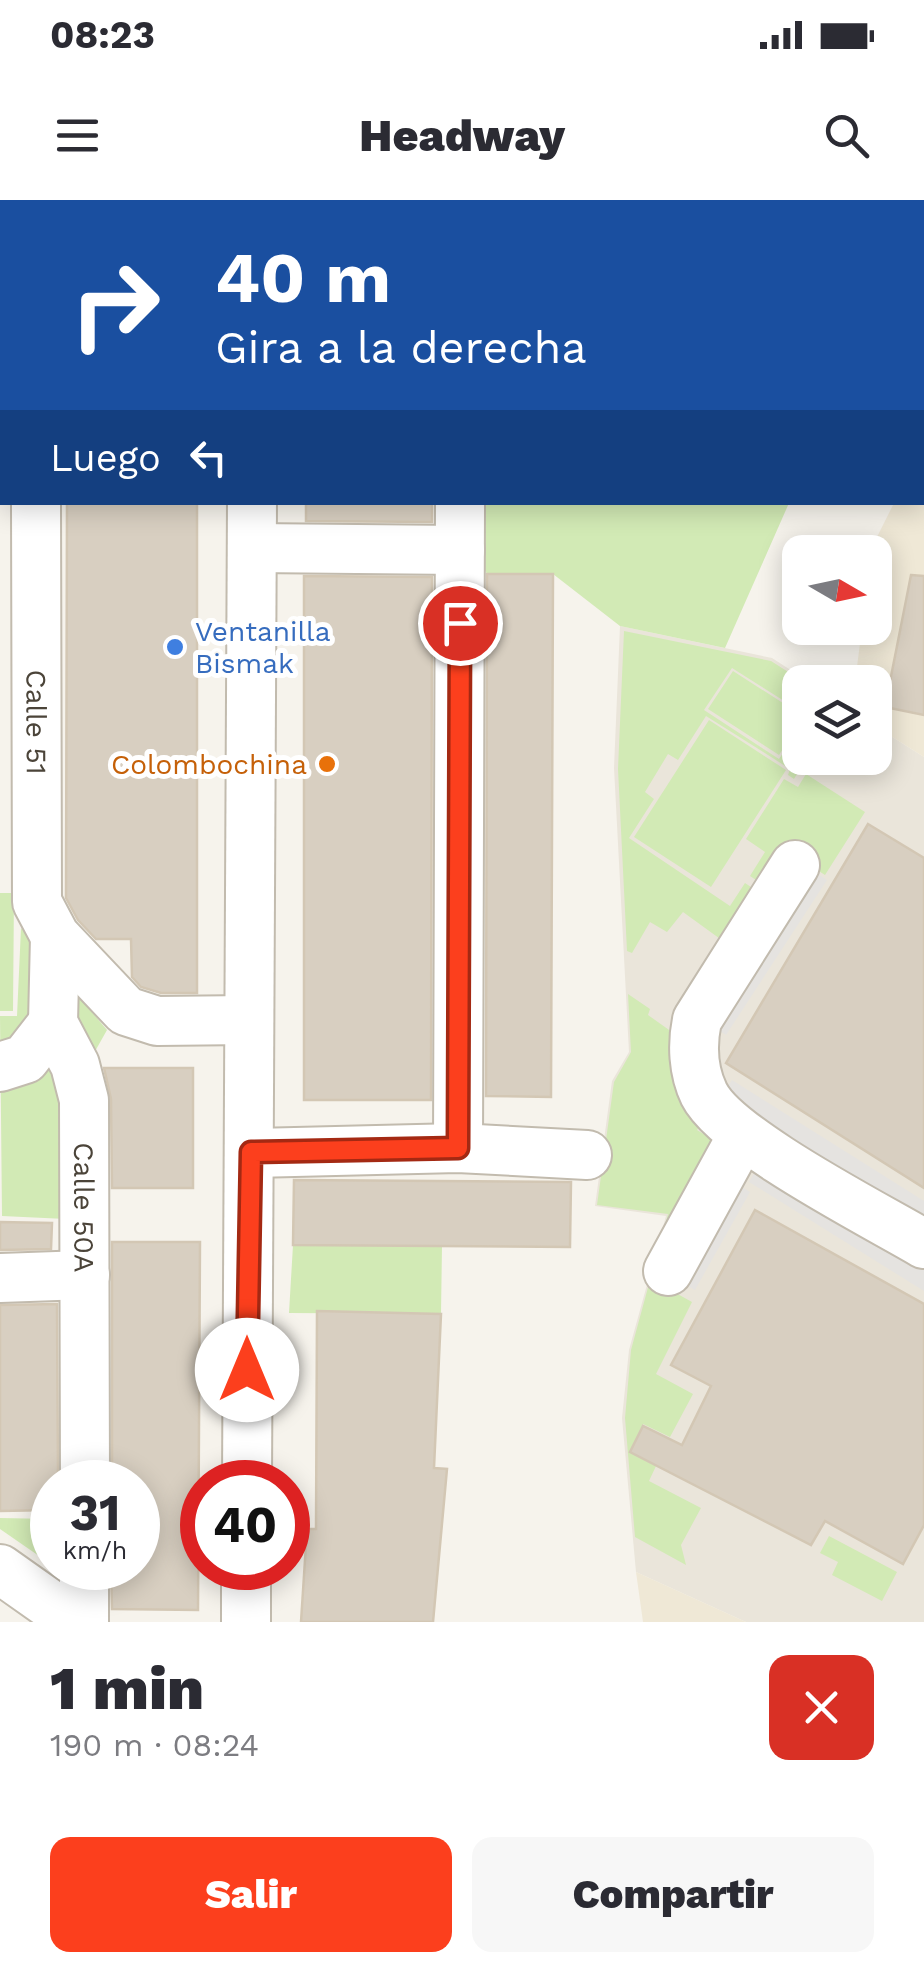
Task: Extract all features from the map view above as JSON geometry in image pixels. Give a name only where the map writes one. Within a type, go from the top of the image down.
[{"type":"street","name":"Calle 51","points":[[36,505],[37,902],[55,936]]},
{"type":"street","points":[[458,1148],[460,505]]},
{"type":"street","points":[[247,1460],[252,525],[460,550]]},
{"type":"street","points":[[796,865],[697,1020],[696,1072],[713,1108],[742,1136],[924,1244]]},
{"type":"street","points":[[55,936],[126,1011],[157,1021],[250,1020]]},
{"type":"street","name":"Calle 50A","points":[[55,936],[53,1023],[75,1065],[84,1100],[85,1460]]},
{"type":"street","points":[[0,1067],[25,1058],[53,1023]]},
{"type":"street","points":[[668,1271],[742,1136]]},
{"type":"street","points":[[251,1152],[458,1148],[587,1155]]},
{"type":"street","points":[[0,1278],[85,1275]]},
{"type":"street","points":[[0,1569],[75,1622]]},
{"type":"street","points":[[84,1590],[84,1622]]},
{"type":"street","points":[[246,1590],[246,1622]]},
{"type":"shaded area","points":[[893,505],[924,505],[924,757],[892,737],[892,665],[857,665],[860,645],[892,645],[892,535],[878,535]]},
{"type":"shaded area","points":[[620,626],[772,658],[783,665],[782,775],[892,775],[892,737],[924,757],[924,1622],[746,1622],[636,1572],[622,1418],[629,1350],[666,1216],[595,1206],[612,1081],[629,1052],[614,768]]},
{"type":"shaded area","points":[[785,852],[827,880],[726,1035],[687,1010]]},
{"type":"shaded area","points":[[732,1080],[924,1201],[924,1291],[749,1182],[760,1163],[731,1180],[750,1192],[695,1290],[657,1269],[727,1146],[702,1129]]},
{"type":"shaded area","points":[[636,1572],[746,1622],[643,1622]]},
{"type":"green space","points":[[480,505],[788,505],[725,648],[620,626],[553,574],[487,574],[481,562]]},
{"type":"green space","points":[[624,631],[771,661],[782,668],[782,700],[732,668],[704,710],[779,759],[782,754],[782,764],[706,716],[678,760],[668,754],[645,792],[654,799],[629,838],[730,906],[745,883],[757,891],[723,941],[683,912],[667,932],[650,922],[632,953],[627,951],[618,769]]},
{"type":"green space","points":[[733,671],[782,702],[782,750],[779,755],[708,709]]},
{"type":"green space","points":[[709,720],[782,767],[783,775],[711,887],[634,837]]},
{"type":"green space","points":[[808,775],[865,812],[825,875],[784,849],[762,884],[750,876],[765,852],[746,839],[784,779],[798,787]]},
{"type":"green space","points":[[0,893],[14,893],[13,1011],[0,1011]]},
{"type":"green space","points":[[21,928],[107,1030],[89,1062],[66,1219],[2,1216],[0,1016],[17,1016]]},
{"type":"green space","points":[[628,994],[650,1009],[648,1015],[679,1037],[703,1121],[697,1130],[723,1146],[674,1292],[692,1302],[656,1374],[693,1394],[670,1437],[643,1424],[630,1452],[656,1466],[649,1481],[701,1508],[681,1545],[686,1565],[635,1537],[625,1418],[631,1350],[668,1214],[597,1205],[614,1082],[631,1052]]},
{"type":"green space","points":[[293,1245],[442,1246],[441,1314],[289,1313]]},
{"type":"green space","points":[[0,1518],[30,1519],[30,1550],[0,1529]]},
{"type":"green space","points":[[829,1536],[897,1572],[882,1601],[832,1575],[838,1562],[820,1553]]},
{"type":"building","points":[[67,505],[197,505],[197,993],[161,993],[141,987],[132,977],[131,939],[96,939],[78,920],[66,898]]},
{"type":"building","points":[[306,505],[432,505],[432,522],[306,521]]},
{"type":"building","points":[[487,574],[553,574],[551,1097],[486,1096]]},
{"type":"building","points":[[911,575],[924,576],[924,715],[892,708],[892,671]]},
{"type":"building","points":[[304,576],[432,577],[431,1100],[304,1100]]},
{"type":"building","points":[[868,824],[924,858],[924,1188],[726,1063]]},
{"type":"building","points":[[104,1068],[193,1068],[193,1188],[112,1188],[111,1099]]},
{"type":"building","points":[[294,1180],[571,1182],[570,1247],[293,1245]]},
{"type":"building","points":[[755,1210],[924,1304],[924,1525],[903,1564],[825,1521],[811,1545],[630,1452],[643,1426],[682,1445],[711,1386],[671,1365]]},
{"type":"building","points":[[0,1222],[52,1223],[51,1249],[0,1250]]},
{"type":"building","points":[[112,1242],[200,1242],[199,1460],[180,1460],[180,1590],[198,1590],[198,1610],[112,1609],[112,1590],[160,1590],[160,1460],[112,1460]]},
{"type":"building","points":[[57,1304],[58,1460],[30,1460],[30,1510],[0,1511],[0,1305]]},
{"type":"building","points":[[317,1311],[441,1314],[434,1468],[447,1469],[433,1622],[301,1622],[303,1590],[310,1590],[310,1529],[316,1529]]},
{"type":"place","name":"Ventanilla Bismak","points":[[175,647]]},
{"type":"place","name":"Colombochina","points":[[327,764]]},
{"type":"route","points":[[247,1370],[251,1152],[458,1148],[460,623]]}]
